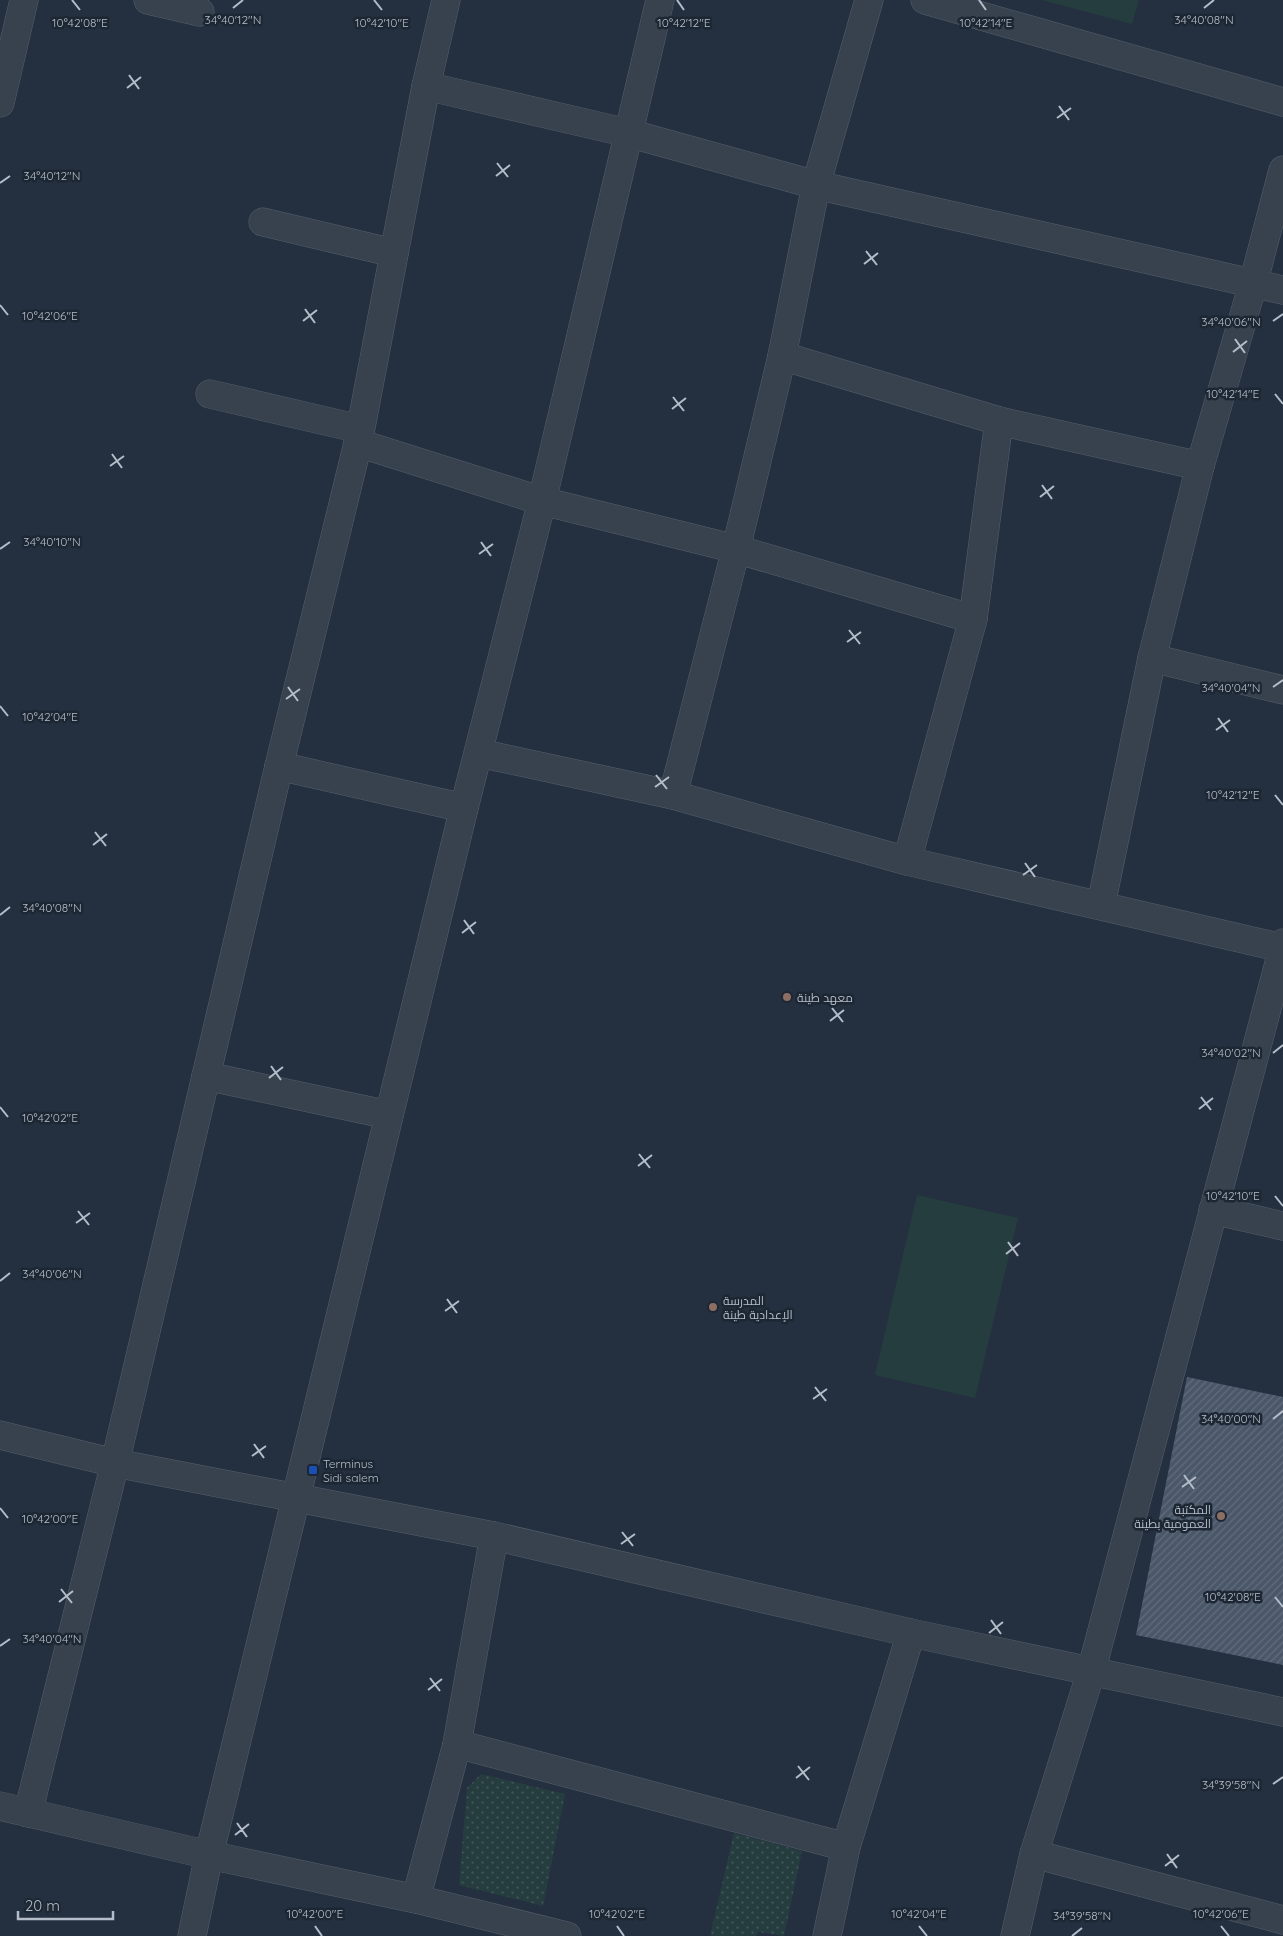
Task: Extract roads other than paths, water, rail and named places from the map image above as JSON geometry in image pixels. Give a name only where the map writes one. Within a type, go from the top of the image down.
[{"type":"street","points":[[0,103],[24,0]]},
{"type":"street","points":[[148,0],[200,12]]},
{"type":"street","points":[[28,1814],[359,436],[426,86],[446,0]]},
{"type":"street","points":[[192,1936],[209,1855],[389,1115],[542,501],[660,0]]},
{"type":"street","points":[[673,795],[736,549],[782,356],[816,185],[869,0]]},
{"type":"street","points":[[925,0],[1283,102]]},
{"type":"street","points":[[426,86],[628,134],[816,185],[1283,290]]},
{"type":"street","points":[[1101,905],[1152,658],[1200,466],[1283,170]]},
{"type":"street","points":[[263,222],[394,252]]},
{"type":"street","points":[[782,356],[999,421],[1200,466]]},
{"type":"street","points":[[210,394],[359,436],[542,501],[736,549],[973,618]]},
{"type":"street","points":[[908,861],[973,618],[999,421]]},
{"type":"street","points":[[1152,658],[1283,690]]},
{"type":"street","points":[[479,753],[673,795],[908,861],[1283,946],[1091,1672],[1034,1854],[1015,1936]]},
{"type":"street","points":[[279,766],[464,808]]},
{"type":"street","points":[[206,1076],[389,1115]]},
{"type":"street","points":[[1213,1210],[1283,1226]]},
{"type":"street","points":[[0,1435],[114,1462],[296,1499],[494,1536],[911,1633],[1283,1712]]},
{"type":"street","points":[[416,1898],[457,1744],[494,1536]]},
{"type":"street","points":[[827,1936],[846,1847],[911,1633]]},
{"type":"street","points":[[457,1744],[846,1847]]},
{"type":"street","points":[[0,1806],[209,1855],[416,1898],[567,1936]]},
{"type":"street","points":[[1034,1854],[1283,1920]]},
{"type":"place","name":"معهد طينة","points":[[787,997]]},
{"type":"place","name":"المدرسة الإعدادية طينة","points":[[713,1307]]},
{"type":"place","name":"Terminus Sidi salem","points":[[313,1470]]},
{"type":"place","name":"المكتبة العمومية بطينة","points":[[1221,1516]]}]
